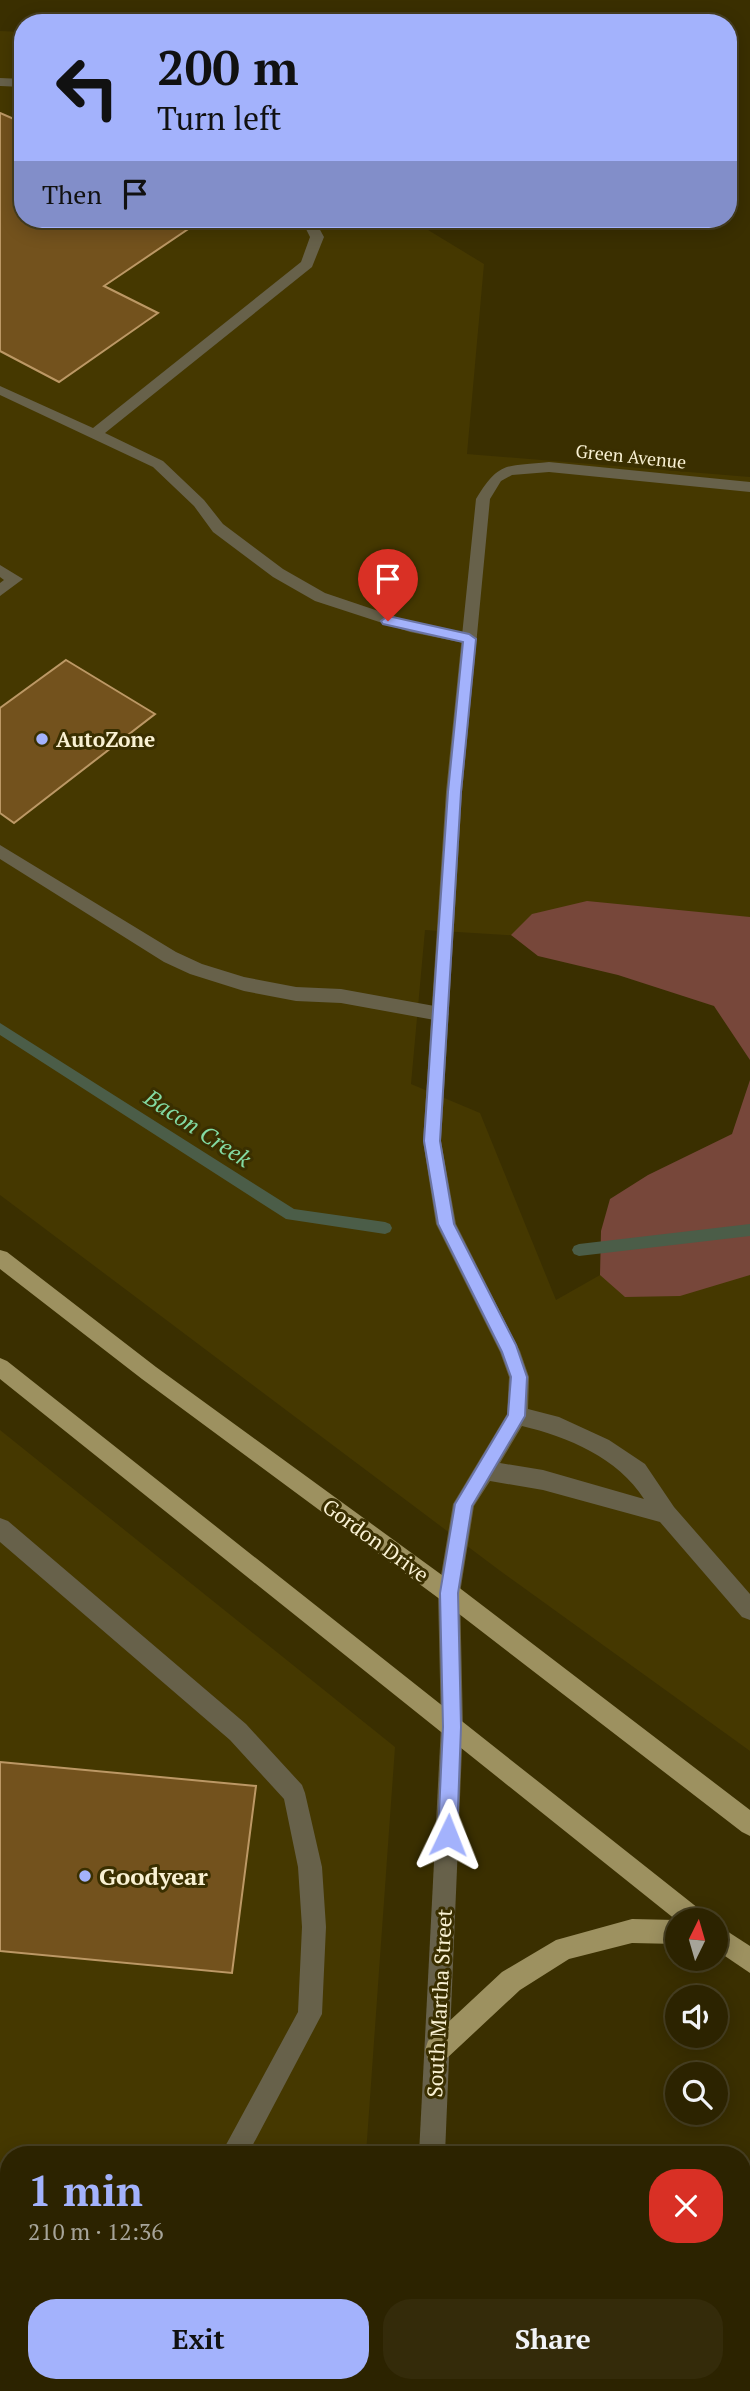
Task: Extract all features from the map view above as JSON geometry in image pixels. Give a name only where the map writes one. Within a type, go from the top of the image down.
[{"type":"main road","name":"Gordon Drive","points":[[0,1258],[149,1373],[449,1593],[750,1824]]},
{"type":"main road","points":[[0,1367],[680,1908]]},
{"type":"main road","points":[[437,2050],[511,1981],[564,1948],[632,1931],[665,1932]]},
{"type":"main road","points":[[728,1945],[750,1961]]},
{"type":"street","points":[[96,433],[307,264],[317,237],[312,228]]},
{"type":"street","points":[[0,390],[158,464],[199,503],[218,528],[278,573],[320,597],[410,627],[469,639]]},
{"type":"street","name":"Green Avenue","points":[[509,471],[549,467],[750,487]]},
{"type":"street","name":"South Martha Street","points":[[432,2146],[452,1727],[449,1593],[464,1504],[517,1416],[519,1377],[510,1351],[446,1224],[432,1141],[454,792],[483,499],[496,478],[509,471]]},
{"type":"street","points":[[0,570],[15,579],[0,591]]},
{"type":"street","points":[[0,851],[170,957],[196,969],[244,984],[296,994],[341,996],[440,1014]]},
{"type":"street","points":[[517,1416],[552,1424],[602,1447],[638,1471],[666,1514],[750,1610]]},
{"type":"street","points":[[484,1470],[543,1480],[611,1501],[666,1514]]},
{"type":"street","points":[[0,1528],[238,1732],[294,1793],[310,1867],[314,1927],[310,2014],[238,2146]]},
{"type":"shaded area","points":[[0,31],[14,32],[14,228],[425,228],[484,264],[467,454],[750,477],[750,950],[425,930],[411,1084],[480,1113],[556,1300],[750,1190],[750,1751],[499,1570],[0,1195]]},
{"type":"shaded area","points":[[587,901],[750,917],[750,1060],[714,1006],[618,975],[538,956],[511,935],[532,914]]},
{"type":"shaded area","points":[[750,1080],[750,1275],[680,1296],[625,1297],[600,1275],[601,1231],[610,1199],[648,1175],[732,1134]]},
{"type":"shaded area","points":[[0,1430],[395,1747],[367,2146],[0,2146]]},
{"type":"building","points":[[0,113],[14,119],[14,228],[190,228],[104,286],[158,313],[59,382],[0,351]]},
{"type":"building","points":[[66,660],[155,714],[14,823],[0,813],[0,708]]},
{"type":"building","points":[[0,1762],[256,1786],[232,1973],[0,1951]]},
{"type":"waterway","name":"Bacon Creek","points":[[0,1028],[291,1215],[385,1228]]},
{"type":"waterway","name":"Bacon Creek","points":[[579,1250],[750,1230]]},
{"type":"place","name":"AutoZone","points":[[42,739]]},
{"type":"place","name":"Goodyear","points":[[85,1876]]},
{"type":"route","points":[[388,621],[469,639],[454,792],[432,1141],[446,1224],[510,1351],[519,1377],[517,1416],[464,1504],[449,1593],[452,1727],[448,1835]]}]
